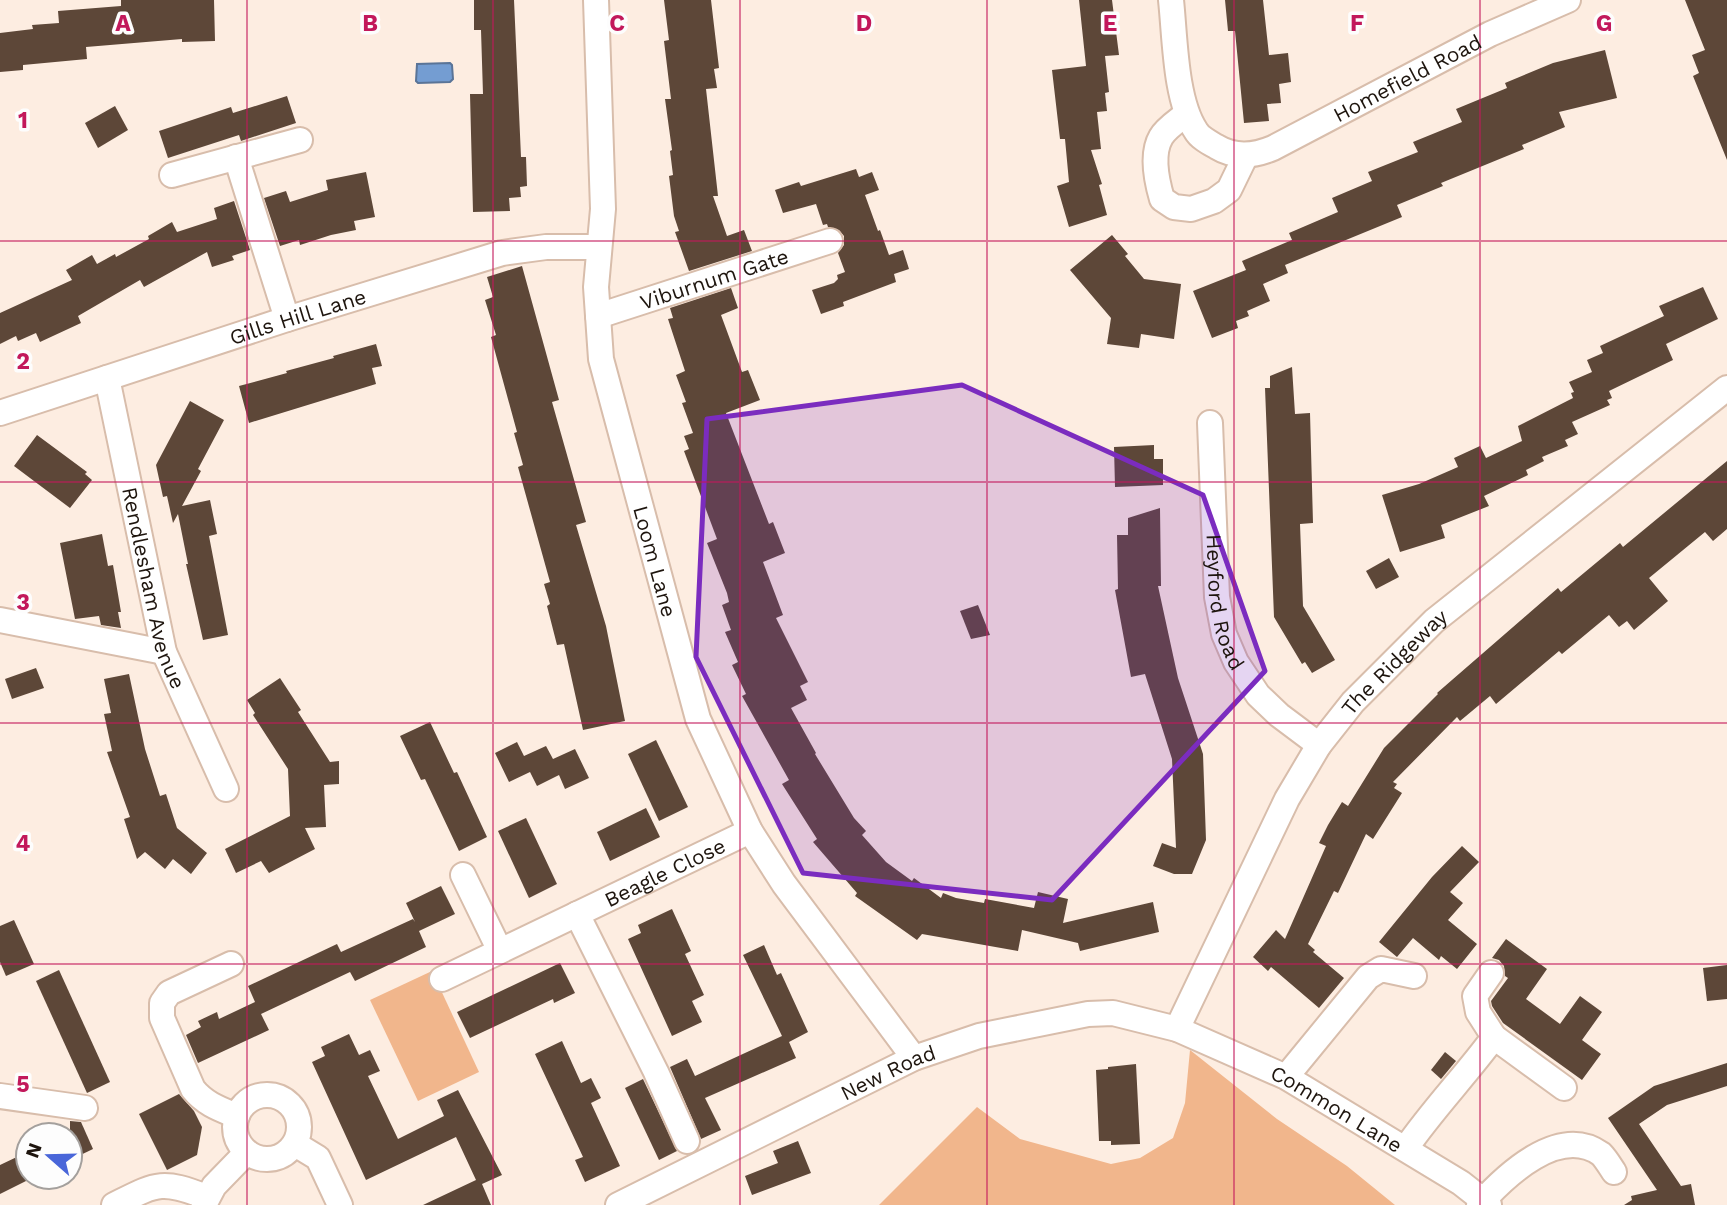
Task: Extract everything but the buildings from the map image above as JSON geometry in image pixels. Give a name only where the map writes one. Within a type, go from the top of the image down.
[{"type":"street","name":"Loom Lane","points":[[596,0],[603,209],[596,287],[601,359],[695,707],[750,831],[784,884],[914,1058]]},
{"type":"street","points":[[1171,0],[1181,93],[1186,114],[1197,133],[1214,145],[1228,154],[1246,155],[1229,190],[1214,201],[1191,209],[1174,207],[1162,199],[1156,173],[1161,137],[1186,114]]},
{"type":"street","name":"Homefield Road","points":[[1246,155],[1273,148],[1490,34],[1567,0]]},
{"type":"street","points":[[172,175],[300,140]]},
{"type":"street","points":[[236,157],[287,319]]},
{"type":"street","name":"Viburnum Gate","points":[[598,316],[830,241]]},
{"type":"street","name":"Gills Hill Lane","points":[[0,413],[287,319],[502,253],[545,247],[599,247]]},
{"type":"street","name":"Rendlesham Avenue","points":[[107,378],[164,652],[226,789]]},
{"type":"street","name":"The Ridgeway","points":[[1177,1029],[1287,799],[1320,746],[1353,702],[1434,621],[1727,388]]},
{"type":"street","name":"Heyford Road","points":[[1210,423],[1217,597],[1224,634],[1236,662],[1258,695],[1279,715],[1320,746]]},
{"type":"street","points":[[0,620],[164,652]]},
{"type":"street","name":"Beagle Close","points":[[442,978],[750,831]]},
{"type":"street","points":[[463,875],[499,949]]},
{"type":"street","name":"Beagle Close","points":[[577,914],[656,1072],[687,1141]]},
{"type":"street","points":[[231,964],[169,993],[162,1003],[162,1018],[199,1097],[237,1116]]},
{"type":"street","points":[[1286,1077],[1368,976],[1381,969],[1414,976]]},
{"type":"street","points":[[1491,973],[1475,996],[1479,1012],[1494,1037],[1564,1088]]},
{"type":"street","name":"New Road","points":[[618,1205],[914,1058],[979,1036],[1088,1014],[1126,1016],[1177,1029]]},
{"type":"street","name":"Common Lane","points":[[1177,1029],[1286,1077],[1406,1148],[1461,1183],[1484,1203]]},
{"type":"street","points":[[1406,1148],[1430,1113],[1494,1037]]},
{"type":"street","points":[[0,1096],[85,1108]]},
{"type":"street","points":[[259,1096],[279,1097],[295,1111],[299,1122],[295,1144],[278,1158],[257,1158],[247,1152],[236,1136],[237,1116],[242,1107],[259,1096]]},
{"type":"street","points":[[295,1144],[318,1158],[340,1205]]},
{"type":"street","points":[[1484,1203],[1529,1160],[1546,1150],[1560,1146],[1589,1148],[1602,1156],[1614,1172]]},
{"type":"street","points":[[114,1205],[150,1187],[164,1184],[175,1185],[205,1201],[225,1173],[247,1152]]},
{"type":"highlighted area","points":[[962,385],[1203,495],[1265,671],[1052,900],[803,873],[696,657],[707,419]]},
{"type":"shaded area","points":[[432,971],[479,1072],[418,1101],[370,1000]]},
{"type":"shaded area","points":[[1190,1050],[1277,1119],[1347,1166],[1395,1205],[879,1205],[977,1107],[1020,1139],[1111,1164],[1140,1158],[1173,1138],[1185,1103]]},
{"type":"water","points":[[450,63],[453,79],[450,82],[416,81],[417,64]]}]
